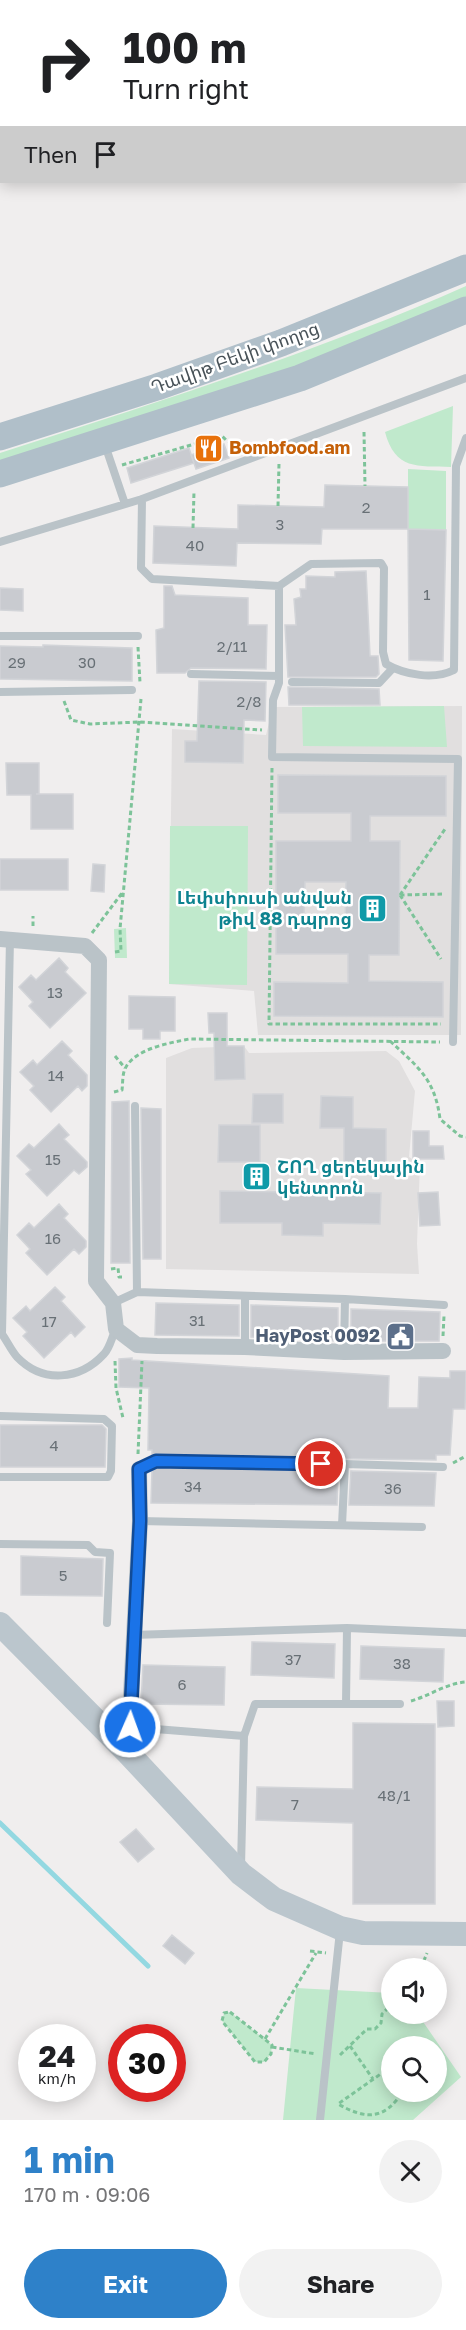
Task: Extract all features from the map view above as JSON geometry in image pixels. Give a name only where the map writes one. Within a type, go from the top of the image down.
[{"type":"main road","name":"Դավիթ Բեկի փողոց","points":[[0,437],[157,387],[281,344],[466,268]]},
{"type":"main road","name":"Դավիթ Բեկի փողոց","points":[[0,474],[300,378],[466,310]]},
{"type":"main road","points":[[0,1624],[128,1753],[241,1874],[274,1899],[340,1928],[363,1933],[466,1934]]},
{"type":"street","points":[[5,939],[85,946],[99,960],[96,1281],[113,1304],[116,1329],[137,1345],[344,1352],[443,1350]]},
{"type":"street","points":[[128,1753],[140,1521],[139,1469]]},
{"type":"lane","points":[[0,542],[142,499],[466,378]]},
{"type":"lane","points":[[142,499],[141,568],[152,579],[279,586],[311,564],[381,563],[384,568],[383,652],[386,664],[400,672],[442,676],[454,670],[456,466],[466,438]]},
{"type":"lane","points":[[104,442],[125,504]]},
{"type":"lane","points":[[279,586],[279,676],[273,700],[272,757],[458,759],[453,1042]]},
{"type":"lane","points":[[0,636],[138,636]]},
{"type":"lane","points":[[291,682],[379,683],[393,668]]},
{"type":"lane","points":[[191,674],[279,676]]},
{"type":"lane","points":[[0,692],[132,690]]},
{"type":"lane","points":[[5,939],[2,1334],[18,1358],[34,1370],[53,1377],[68,1377],[88,1368],[106,1353],[116,1329]]},
{"type":"lane","points":[[135,1106],[137,1292]]},
{"type":"lane","points":[[113,1304],[137,1292],[345,1299],[444,1305]]},
{"type":"lane","points":[[245,1296],[245,1347]]},
{"type":"lane","points":[[344,1352],[345,1299]]},
{"type":"lane","points":[[0,1416],[104,1419],[112,1425],[111,1471],[108,1477],[0,1477]]},
{"type":"lane","points":[[139,1469],[156,1461],[443,1467]]},
{"type":"lane","points":[[342,1525],[345,1464]]},
{"type":"lane","points":[[140,1521],[422,1527]]},
{"type":"lane","points":[[0,1544],[88,1545],[95,1552],[110,1553],[107,1623]]},
{"type":"lane","points":[[133,1635],[347,1628],[466,1633]]},
{"type":"lane","points":[[346,1704],[347,1628]]},
{"type":"lane","points":[[241,1874],[244,1736],[255,1704],[400,1704]]},
{"type":"lane","points":[[130,1727],[244,1736]]},
{"type":"lane","points":[[320,2120],[340,1928]]},
{"type":"path","points":[[364,432],[365,486]]},
{"type":"path","points":[[112,468],[222,436],[228,442]]},
{"type":"path","points":[[205,440],[208,450]]},
{"type":"path","points":[[278,506],[279,463]]},
{"type":"path","points":[[193,528],[194,491]]},
{"type":"path","points":[[115,952],[121,951],[123,891],[140,722],[138,636]]},
{"type":"path","points":[[63,690],[64,707],[71,720],[90,724],[140,722],[272,731]]},
{"type":"path","points":[[273,754],[268,1024],[453,1024]]},
{"type":"path","points":[[400,895],[457,810]]},
{"type":"path","points":[[92,933],[123,891]]},
{"type":"path","points":[[400,895],[456,893]]},
{"type":"path","points":[[400,895],[454,978]]},
{"type":"path","points":[[98,1095],[122,1090],[125,1068],[135,1058],[161,1045],[189,1039],[453,1042]]},
{"type":"path","points":[[388,1040],[420,1069],[437,1097],[440,1119],[460,1136],[466,1137]]},
{"type":"path","points":[[443,1350],[444,1305]]},
{"type":"path","points":[[138,1451],[142,1359]]},
{"type":"path","points":[[109,1422],[123,1421],[116,1388],[115,1361]]},
{"type":"path","points":[[400,1704],[435,1693],[456,1682],[466,1682]]},
{"type":"path","points":[[425,1958],[428,1951]]},
{"type":"path","points":[[266,2039],[316,1953]]},
{"type":"path","points":[[272,2047],[271,2054],[264,2062],[255,2062],[222,2020],[224,2013],[230,2012],[266,2039],[272,2047],[327,2056]]},
{"type":"path","points":[[326,2068],[367,2029],[375,2029],[381,2024]]},
{"type":"path","points":[[350,2046],[374,2079]]},
{"type":"path","points":[[381,2074],[338,2104],[357,2116],[373,2117],[392,2108],[396,2102]]},
{"type":"shaded area","points":[[462,706],[461,1035],[258,1035],[254,991],[169,984],[172,729],[266,735],[273,707]]},
{"type":"shaded area","points":[[244,1046],[249,1053],[386,1051],[399,1061],[415,1091],[409,1157],[420,1164],[417,1244],[419,1274],[166,1269],[166,1058],[192,1048]]},
{"type":"green space","points":[[466,286],[466,301],[312,361],[0,466],[0,453],[294,355]]},
{"type":"green space","points":[[453,406],[451,467],[418,466],[401,460],[389,444],[385,432]]},
{"type":"green space","points":[[408,469],[446,471],[446,530],[408,529]]},
{"type":"green space","points":[[444,706],[447,747],[303,746],[302,707]]},
{"type":"green space","points":[[170,826],[248,826],[247,985],[169,984]]},
{"type":"green space","points":[[126,928],[127,958],[115,958],[114,929]]},
{"type":"green space","points":[[296,1988],[381,1992],[381,2024],[425,2024],[433,2036],[381,2036],[381,2102],[433,2102],[413,2120],[283,2120]]},
{"type":"green space","points":[[230,2012],[272,2045],[271,2054],[264,2062],[255,2062],[222,2021],[224,2013]]},
{"type":"green space","points":[[447,2057],[461,2077],[447,2090]]},
{"type":"building","points":[[224,444],[229,458],[196,469],[191,455]]},
{"type":"building","points":[[189,448],[194,463],[131,483],[127,468]]},
{"type":"building","points":[[325,485],[408,487],[408,529],[322,529],[321,544],[237,543],[236,566],[153,563],[154,526],[238,529],[238,505],[324,507]]},
{"type":"building","points":[[408,529],[446,530],[443,661],[409,660]]},
{"type":"building","points":[[366,571],[370,656],[378,656],[379,674],[376,677],[288,677],[285,625],[296,625],[294,599],[301,597],[300,589],[306,589],[306,576],[335,577],[335,572]]},
{"type":"building","points":[[164,586],[172,586],[175,595],[248,598],[248,625],[267,625],[266,669],[191,668],[185,673],[157,673],[156,630],[164,628]]},
{"type":"building","points":[[0,588],[23,589],[23,611],[0,610]]},
{"type":"building","points":[[43,645],[132,648],[132,681],[0,679],[0,646],[43,647]]},
{"type":"building","points":[[199,681],[266,682],[265,721],[244,720],[243,763],[185,762],[185,741],[197,741]]},
{"type":"building","points":[[288,687],[379,689],[380,705],[289,705]]},
{"type":"building","points":[[6,763],[39,763],[39,794],[73,794],[73,829],[31,829],[31,795],[7,795]]},
{"type":"building","name":"Լեփսիուսի անվան թիվ 88 դպրոց","points":[[278,775],[446,776],[446,816],[370,816],[370,841],[400,841],[399,955],[369,955],[369,981],[443,982],[443,1017],[274,1016],[274,982],[348,983],[348,954],[276,954],[276,841],[351,841],[351,813],[278,813]],"holes":[[[305,882],[346,882],[345,922],[304,921]]]},
{"type":"building","points":[[0,859],[68,859],[68,890],[0,890]]},
{"type":"building","points":[[93,864],[105,865],[104,892],[91,891]]},
{"type":"building","points":[[59,958],[68,968],[65,972],[86,993],[50,1028],[29,1006],[33,1002],[19,987],[31,975],[36,980]]},
{"type":"building","points":[[129,996],[175,997],[175,1031],[160,1031],[160,1039],[143,1039],[143,1029],[129,1029]]},
{"type":"building","points":[[208,1013],[227,1013],[227,1046],[244,1046],[245,1079],[215,1080],[214,1033],[209,1033]]},
{"type":"building","points":[[62,1041],[72,1051],[68,1055],[87,1075],[87,1086],[82,1091],[78,1086],[51,1112],[30,1090],[34,1086],[20,1072],[33,1060],[37,1065]]},
{"type":"building","points":[[253,1094],[283,1094],[283,1123],[252,1123]]},
{"type":"building","points":[[321,1096],[353,1097],[353,1128],[386,1129],[386,1164],[344,1163],[344,1128],[320,1128]]},
{"type":"building","points":[[129,1101],[130,1263],[111,1263],[112,1102]]},
{"type":"building","points":[[141,1108],[161,1109],[161,1259],[143,1259]]},
{"type":"building","points":[[59,1124],[69,1135],[64,1139],[87,1162],[87,1167],[79,1174],[74,1170],[47,1196],[26,1174],[31,1170],[17,1156],[29,1144],[34,1148]]},
{"type":"building","points":[[219,1125],[260,1125],[260,1162],[218,1162]]},
{"type":"building","points":[[413,1131],[429,1131],[429,1146],[443,1146],[444,1159],[413,1159]]},
{"type":"building","points":[[220,1191],[381,1193],[380,1224],[323,1223],[323,1236],[282,1235],[282,1223],[220,1223]]},
{"type":"building","points":[[438,1192],[440,1225],[420,1226],[418,1193]]},
{"type":"building","points":[[59,1204],[68,1214],[64,1218],[86,1241],[86,1247],[79,1254],[74,1249],[47,1275],[26,1253],[30,1249],[17,1235],[29,1223],[34,1228]]},
{"type":"building","points":[[55,1287],[65,1297],[61,1301],[85,1327],[75,1337],[71,1332],[44,1358],[23,1336],[27,1332],[13,1318],[26,1306],[30,1311]]},
{"type":"building","points":[[156,1303],[239,1305],[239,1336],[155,1335]]},
{"type":"building","points":[[251,1305],[338,1308],[338,1341],[251,1337]]},
{"type":"building","points":[[351,1309],[440,1312],[439,1341],[351,1341]]},
{"type":"building","points":[[132,1358],[132,1360],[389,1376],[388,1408],[418,1408],[419,1377],[450,1378],[450,1371],[466,1371],[465,1409],[453,1409],[450,1455],[436,1455],[436,1460],[152,1456],[152,1450],[148,1450],[149,1388],[119,1387],[119,1359]]},
{"type":"building","points":[[0,1425],[102,1425],[106,1429],[105,1467],[0,1467]]},
{"type":"building","points":[[157,1467],[338,1470],[337,1505],[151,1503],[152,1470]]},
{"type":"building","points":[[351,1471],[436,1473],[434,1506],[349,1505]]},
{"type":"building","points":[[21,1556],[103,1559],[102,1596],[21,1595]]},
{"type":"building","points":[[252,1642],[335,1644],[334,1678],[251,1675]]},
{"type":"building","points":[[361,1646],[444,1649],[443,1682],[360,1679]]},
{"type":"building","points":[[143,1665],[225,1667],[224,1705],[141,1704]]},
{"type":"building","points":[[437,1701],[454,1701],[454,1726],[438,1727]]},
{"type":"building","points":[[353,1723],[435,1724],[435,1904],[353,1904],[353,1823],[256,1820],[257,1787],[353,1789]]},
{"type":"building","points":[[136,1829],[154,1849],[138,1862],[120,1842]]},
{"type":"building","points":[[172,1935],[194,1953],[185,1964],[163,1946]]},
{"type":"waterway","points":[[0,1823],[148,1966]]},
{"type":"place","name":"Bombfood.am","points":[[208,448]]},
{"type":"place","name":"Լեփսիուսի անվան թիվ 88 դպրոց","points":[[373,908]]},
{"type":"place","name":"ՇՈՂ ցերեկային կենտրոն","points":[[256,1177]]},
{"type":"place","name":"HayPost 0092","points":[[401,1336]]},
{"type":"route","points":[[130,1727],[140,1521],[139,1469],[156,1461],[321,1464]]}]
